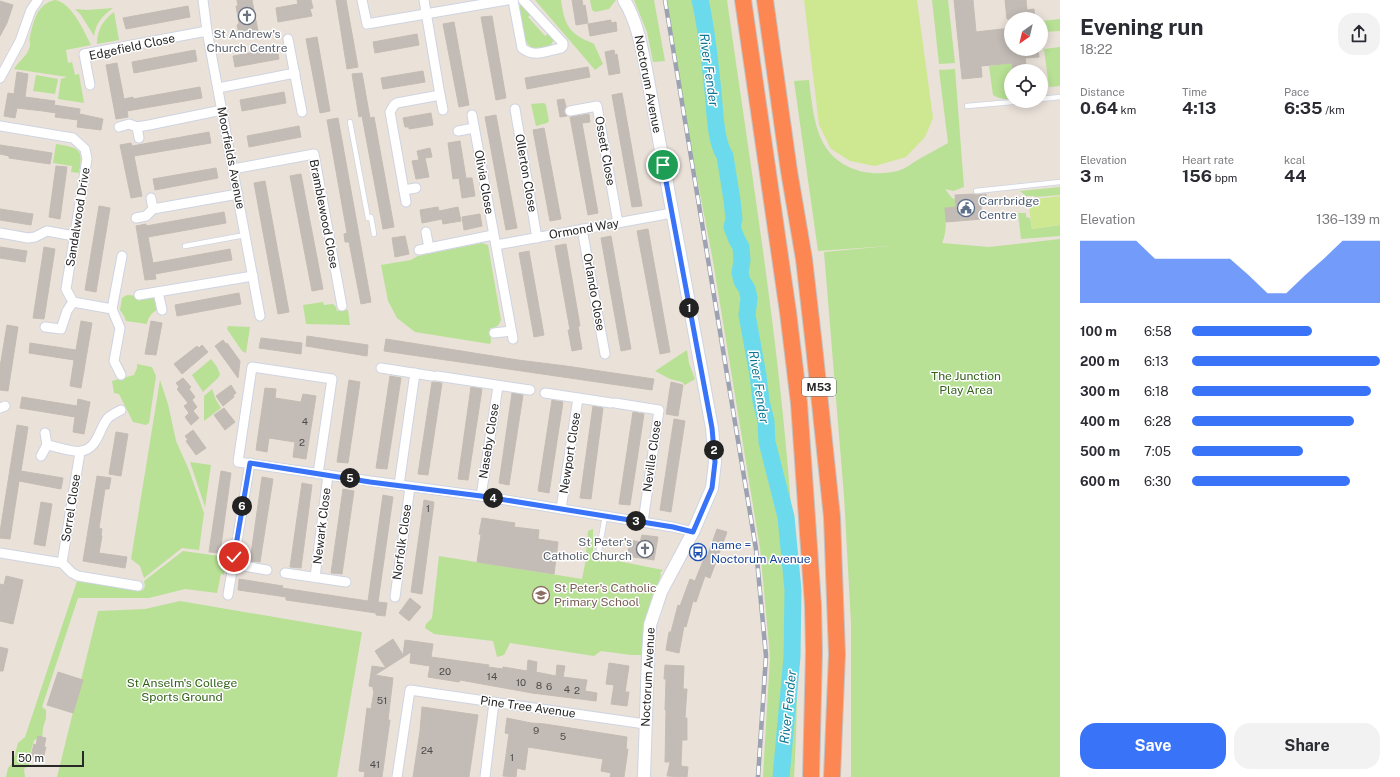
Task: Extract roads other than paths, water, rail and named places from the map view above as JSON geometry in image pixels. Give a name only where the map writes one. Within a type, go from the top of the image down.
[{"type":"highway","name":"M53","points":[[743,0],[788,312],[799,403],[813,605],[814,652],[810,777]]},
{"type":"highway","name":"M53","points":[[765,0],[789,172],[804,259],[832,517],[837,654],[832,777]]},
{"type":"street","points":[[0,78],[20,42],[31,10],[38,0]]},
{"type":"street","name":"Moorfields Avenue","points":[[204,0],[207,31],[260,316]]},
{"type":"street","points":[[362,0],[367,24],[507,0]]},
{"type":"street","points":[[424,0],[443,110]]},
{"type":"street","points":[[513,0],[522,48],[528,53],[534,54],[561,48],[563,43],[523,0]]},
{"type":"street","name":"Noctorum Avenue","points":[[624,0],[631,12],[640,37],[712,428],[715,462],[712,488],[693,532],[661,592],[650,625],[644,777]]},
{"type":"street","name":"Edgefield Close","points":[[90,85],[84,54],[207,31]]},
{"type":"street","points":[[288,39],[302,112]]},
{"type":"street","points":[[218,88],[295,73]]},
{"type":"street","points":[[406,202],[390,112],[397,103],[440,95]]},
{"type":"street","name":"Ossett Close","points":[[570,111],[597,106],[618,223]]},
{"type":"street","name":"Ollerton Close","points":[[515,109],[537,238]]},
{"type":"street","points":[[119,126],[129,124],[137,127],[222,110]]},
{"type":"street","name":"Olivia Close","points":[[472,115],[512,335],[494,333]]},
{"type":"street","name":"Sandalwood Drive","points":[[0,126],[73,138],[85,149],[87,159],[66,288],[73,302]]},
{"type":"street","points":[[137,127],[139,138]]},
{"type":"street","points":[[458,131],[474,128]]},
{"type":"street","name":"Bramblewood Close","points":[[233,169],[314,154],[342,306]]},
{"type":"street","points":[[404,190],[416,188]]},
{"type":"street","points":[[136,218],[146,216],[153,209],[238,194]]},
{"type":"street","points":[[151,198],[153,209]]},
{"type":"street","name":"Ormond Way","points":[[496,245],[672,213]]},
{"type":"street","name":"Orlando Close","points":[[582,229],[605,354]]},
{"type":"street","points":[[0,233],[28,238],[35,237],[47,231],[74,236]]},
{"type":"street","points":[[426,232],[429,248]]},
{"type":"street","points":[[419,250],[493,235]]},
{"type":"street","points":[[121,375],[114,361],[120,328],[112,309],[122,256]]},
{"type":"street","points":[[139,295],[253,276]]},
{"type":"street","points":[[158,292],[162,310]]},
{"type":"street","points":[[45,327],[61,330],[67,311],[73,302],[112,309]]},
{"type":"street","points":[[318,474],[332,379],[252,367],[238,462],[250,463],[318,474],[561,508],[673,527],[693,532]]},
{"type":"street","points":[[381,368],[530,390]]},
{"type":"street","points":[[399,485],[415,373]]},
{"type":"street","name":"Naseby Close","points":[[481,496],[498,386]]},
{"type":"street","name":"Newport Close","points":[[545,393],[613,403]]},
{"type":"street","name":"Newport Close","points":[[561,508],[578,398]]},
{"type":"street","name":"Neville Close","points":[[613,403],[659,410],[642,522]]},
{"type":"street","points":[[47,445],[80,452],[92,446],[108,418],[121,410]]},
{"type":"street","points":[[41,456],[47,445],[45,433]]},
{"type":"street","name":"Sorrel Close","points":[[62,563],[80,452]]},
{"type":"street","points":[[228,595],[250,463]]},
{"type":"street","name":"Newark Close","points":[[315,577],[328,475]]},
{"type":"street","name":"Norfolk Close","points":[[395,597],[410,487]]},
{"type":"street","points":[[0,553],[62,563],[72,573],[78,576],[138,586]]},
{"type":"street","points":[[233,564],[267,570]]},
{"type":"street","name":"Newark Close","points":[[285,573],[346,582]]},
{"type":"street","name":"Pine Tree Avenue","points":[[398,777],[410,690],[646,724]]},
{"type":"street","points":[[485,777],[494,702]]},
{"type":"lane","points":[[1048,98],[1060,97]]},
{"type":"lane","points":[[967,106],[1004,103]]},
{"type":"lane","points":[[350,122],[368,218],[371,217],[374,234]]},
{"type":"lane","points":[[976,191],[1060,182]]},
{"type":"lane","points":[[185,246],[245,235]]},
{"type":"lane","points":[[599,550],[605,516]]},
{"type":"waterway","name":"River Fender","points":[[700,0],[708,46],[717,134],[725,156],[732,200],[734,219],[732,227],[741,247],[742,260],[740,273],[749,298],[747,315],[758,375],[761,401],[766,421],[767,442],[786,517],[793,590],[792,657],[781,777]]},
{"type":"railway","points":[[665,0],[756,549],[766,656],[758,777]]},
{"type":"place","name":"St Andrew's Church Centre","points":[[247,16]]},
{"type":"place","name":"Carrbridge Centre","points":[[966,208]]},
{"type":"place","name":"St Peter's Catholic Church","points":[[645,549]]},
{"type":"place","name":"name = Noctorum Avenue","points":[[698,552]]},
{"type":"place","name":"St Peter's Catholic Primary School","points":[[541,595]]},
{"type":"park label","name":"The Junction Play Area","points":[[966,383]]},
{"type":"park label","name":"St Anselm's College Sports Ground","points":[[182,690]]}]
